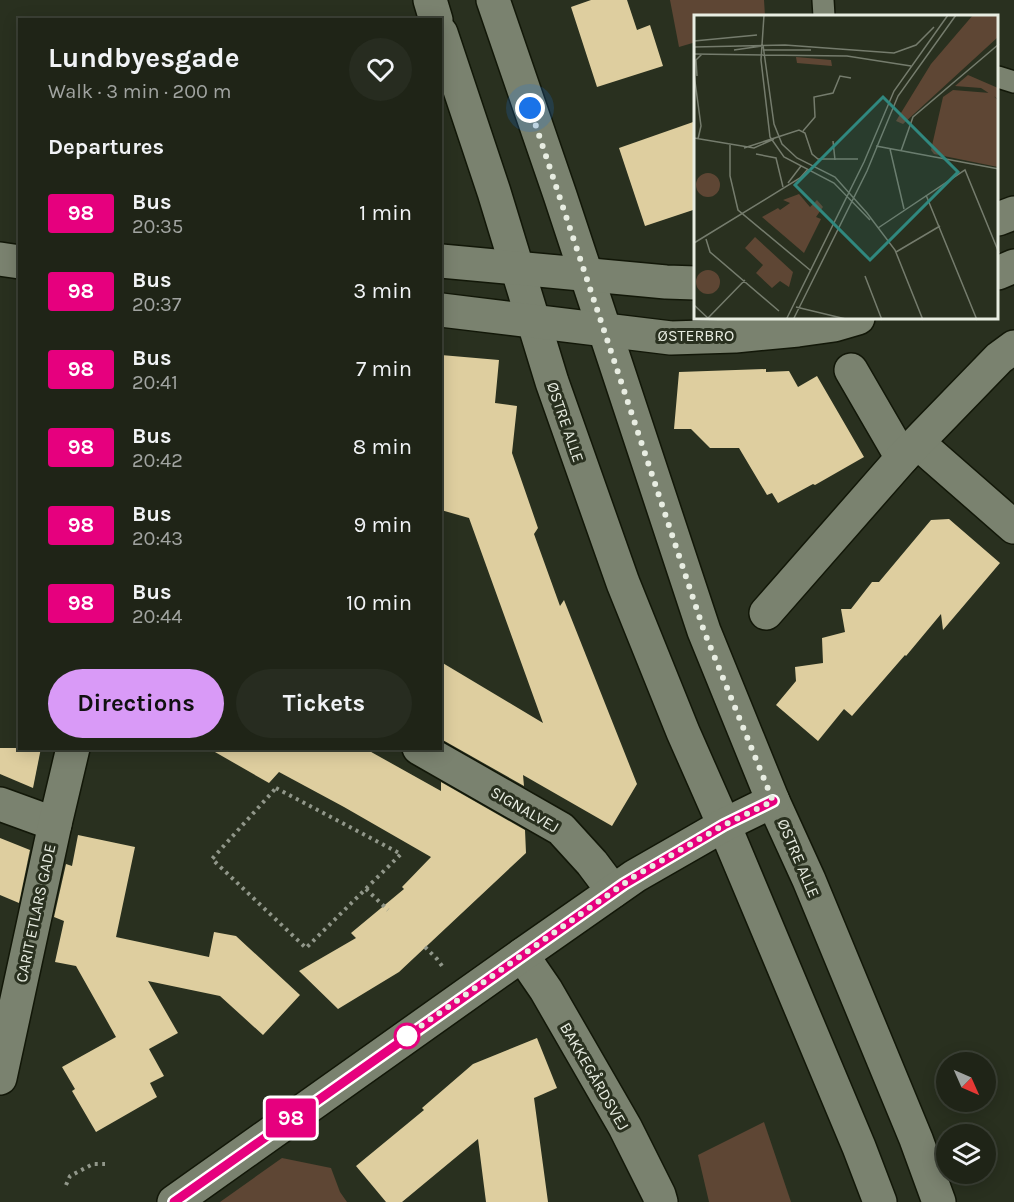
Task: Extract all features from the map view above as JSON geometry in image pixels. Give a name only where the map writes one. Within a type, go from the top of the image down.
[{"type":"street","points":[[430,0],[435,18]]},
{"type":"street","name":"ØSTRE ALLE","points":[[493,0],[704,631],[902,1107],[939,1202]]},
{"type":"street","name":"ØSTRE ALLE","points":[[442,36],[494,192],[552,382],[623,583],[880,1202]]},
{"type":"street","points":[[999,219],[1014,213]]},
{"type":"street","points":[[0,259],[18,261]]},
{"type":"street","points":[[442,261],[694,283]]},
{"type":"street","points":[[999,273],[1014,266]]},
{"type":"street","name":"ØSTERBRO","points":[[442,310],[671,338],[735,336],[798,330],[851,320]]},
{"type":"street","points":[[766,613],[910,451],[999,358],[1014,347]]},
{"type":"street","points":[[851,370],[910,451],[1014,527]]},
{"type":"street","name":"CARIT ETLARS GADE","points":[[0,1078],[73,750]]},
{"type":"street","name":"SIGNALVEJ","points":[[423,750],[561,829],[592,863],[613,891]]},
{"type":"street","points":[[174,1202],[635,876],[724,825],[773,801]]},
{"type":"street","points":[[0,804],[55,824]]},
{"type":"street","name":"BAKKEGÅRDSVEJ","points":[[522,955],[546,990],[625,1127],[661,1202]]},
{"type":"lane","points":[[823,0],[824,15]]},
{"type":"lane","points":[[999,77],[1014,82]]},
{"type":"path","points":[[276,788],[401,854],[366,889],[306,948],[212,859],[276,788]]},
{"type":"path","points":[[366,889],[388,910]]},
{"type":"path","points":[[66,1185],[70,1176],[93,1164],[105,1164]]},
{"type":"shaded area","points":[[670,0],[764,0],[765,15],[694,15],[694,43],[679,47]]},
{"type":"shaded area","points":[[764,1122],[791,1202],[709,1202],[698,1155]]},
{"type":"shaded area","points":[[282,1158],[331,1168],[340,1192],[347,1202],[220,1202]]},
{"type":"building","points":[[591,0],[627,0],[637,30],[650,25],[663,66],[597,87],[571,7]]},
{"type":"building","points":[[694,122],[694,210],[645,226],[619,148]]},
{"type":"building","points":[[442,355],[499,360],[495,403],[517,406],[512,453],[538,528],[534,534],[560,606],[564,600],[637,784],[612,826],[523,775],[524,786],[442,740],[442,663],[543,723],[469,518],[442,510]]},
{"type":"building","points":[[766,369],[766,372],[789,371],[798,387],[817,376],[864,457],[778,503],[772,493],[767,495],[739,448],[710,448],[691,429],[674,429],[679,372]]},
{"type":"building","points":[[949,519],[1000,563],[943,630],[941,614],[852,716],[844,709],[818,741],[776,705],[796,681],[795,667],[823,663],[822,638],[845,632],[841,609],[851,609],[872,582],[879,582],[931,520]]},
{"type":"building","points":[[0,748],[41,750],[33,788],[0,774]]},
{"type":"building","points":[[211,750],[368,750],[441,791],[441,782],[525,830],[526,853],[399,972],[338,1009],[299,971],[356,938],[351,933],[404,889],[402,887],[431,857],[279,772],[269,783]]},
{"type":"building","points":[[78,835],[135,847],[116,937],[209,957],[214,932],[236,936],[300,995],[263,1035],[220,996],[148,981],[178,1033],[149,1049],[164,1076],[150,1083],[157,1097],[96,1132],[72,1091],[75,1089],[62,1067],[116,1037],[76,966],[55,962],[64,921],[54,917],[66,864],[72,866]]},
{"type":"building","points":[[0,838],[30,850],[19,903],[0,895]]},
{"type":"building","points":[[537,1038],[557,1088],[534,1098],[548,1202],[486,1202],[478,1139],[402,1202],[386,1202],[356,1166],[424,1110],[422,1108],[473,1064]]},
{"type":"bus line","name":"98","points":[[174,1202],[635,876],[724,825],[773,801]]},
{"type":"route","points":[[407,1036],[401,1040],[635,876],[724,825],[773,801],[704,631],[530,108]]}]
